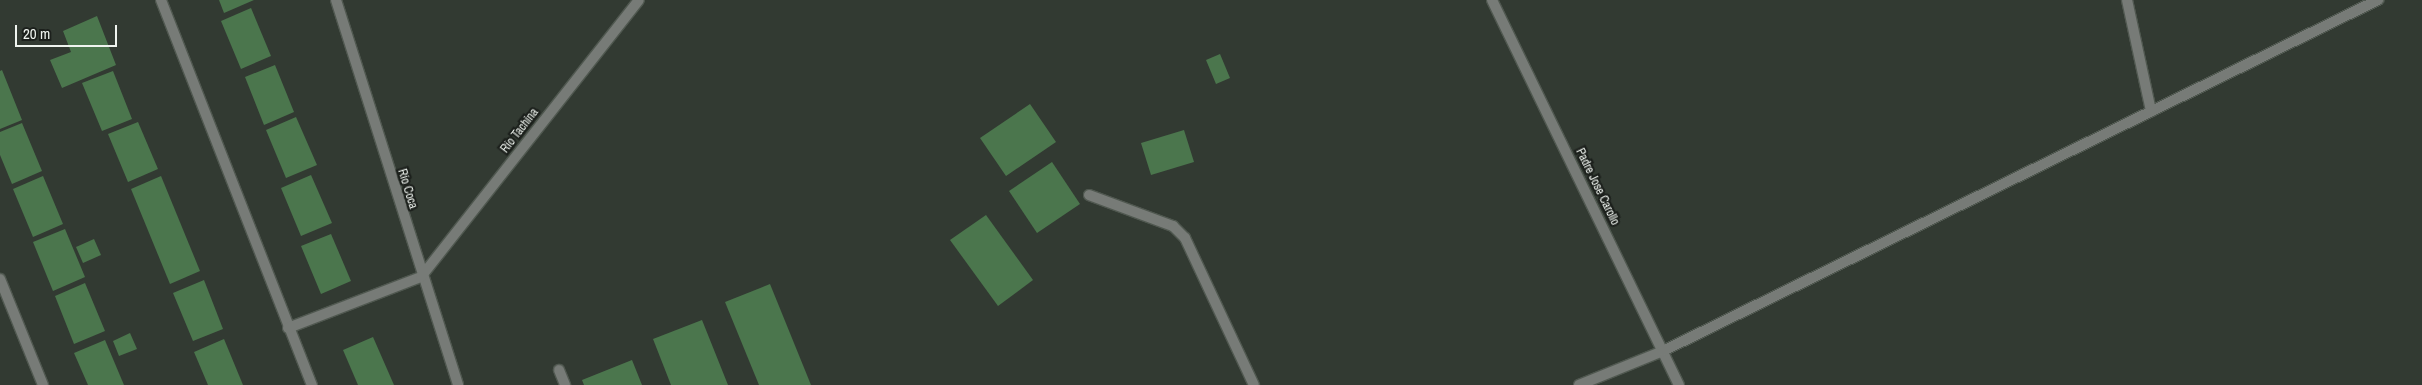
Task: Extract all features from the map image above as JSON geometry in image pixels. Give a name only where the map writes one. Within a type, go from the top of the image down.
[{"type":"street","points":[[161,0],[288,328],[312,385]]},
{"type":"street","name":"Río Coca","points":[[336,0],[421,277],[458,385]]},
{"type":"street","name":"Río Tachina","points":[[421,277],[639,0]]},
{"type":"street","name":"Padre Jose Carollo","points":[[1492,0],[1678,385]]},
{"type":"street","points":[[2127,0],[2151,112]]},
{"type":"street","points":[[1579,385],[1663,351],[2378,0]]},
{"type":"street","points":[[1089,195],[1173,226],[1185,238],[1254,385]]},
{"type":"street","points":[[288,328],[421,277]]},
{"type":"street","points":[[0,279],[43,385]]},
{"type":"street","points":[[560,370],[565,385]]},
{"type":"building","points":[[219,0],[254,0],[224,13]]},
{"type":"building","points":[[251,8],[271,56],[241,69],[221,21]]},
{"type":"building","points":[[97,16],[116,65],[62,88],[50,60],[71,52],[63,31]]},
{"type":"building","points":[[1220,54],[1230,78],[1216,84],[1206,60]]},
{"type":"building","points":[[275,65],[294,112],[264,125],[245,77]]},
{"type":"building","points":[[2,70],[22,120],[0,129],[0,71]]},
{"type":"building","points":[[113,71],[132,119],[102,131],[82,83]]},
{"type":"building","points":[[1030,104],[1056,142],[1006,176],[980,138]]},
{"type":"building","points":[[296,117],[317,165],[286,178],[266,130]]},
{"type":"building","points":[[138,122],[158,169],[128,182],[108,134]]},
{"type":"building","points":[[22,123],[42,171],[12,184],[0,155],[0,132]]},
{"type":"building","points":[[1184,130],[1194,162],[1151,175],[1141,143]]},
{"type":"building","points":[[1052,162],[1080,204],[1037,233],[1009,191]]},
{"type":"building","points":[[311,175],[332,223],[301,236],[281,188]]},
{"type":"building","points":[[43,176],[63,224],[33,237],[13,189]]},
{"type":"building","points":[[161,176],[200,271],[170,284],[131,189]]},
{"type":"building","points":[[986,215],[1033,280],[998,306],[950,240]]},
{"type":"building","points":[[65,229],[85,277],[53,291],[33,242]]},
{"type":"building","points":[[331,234],[351,281],[321,294],[301,246]]},
{"type":"building","points":[[94,239],[101,255],[83,263],[76,247]]},
{"type":"building","points":[[204,280],[223,329],[193,341],[173,293]]},
{"type":"building","points":[[85,283],[105,331],[74,344],[55,296]]},
{"type":"building","points":[[770,284],[811,385],[759,385],[725,302]]},
{"type":"building","points":[[702,320],[728,385],[671,385],[653,339]]},
{"type":"building","points":[[130,333],[137,349],[119,356],[113,341]]},
{"type":"building","points":[[373,337],[394,385],[358,385],[343,350]]},
{"type":"building","points":[[224,339],[243,385],[208,385],[194,352]]},
{"type":"building","points":[[105,340],[124,385],[88,385],[74,353]]},
{"type":"building","points":[[632,360],[642,385],[584,385],[582,380]]}]
